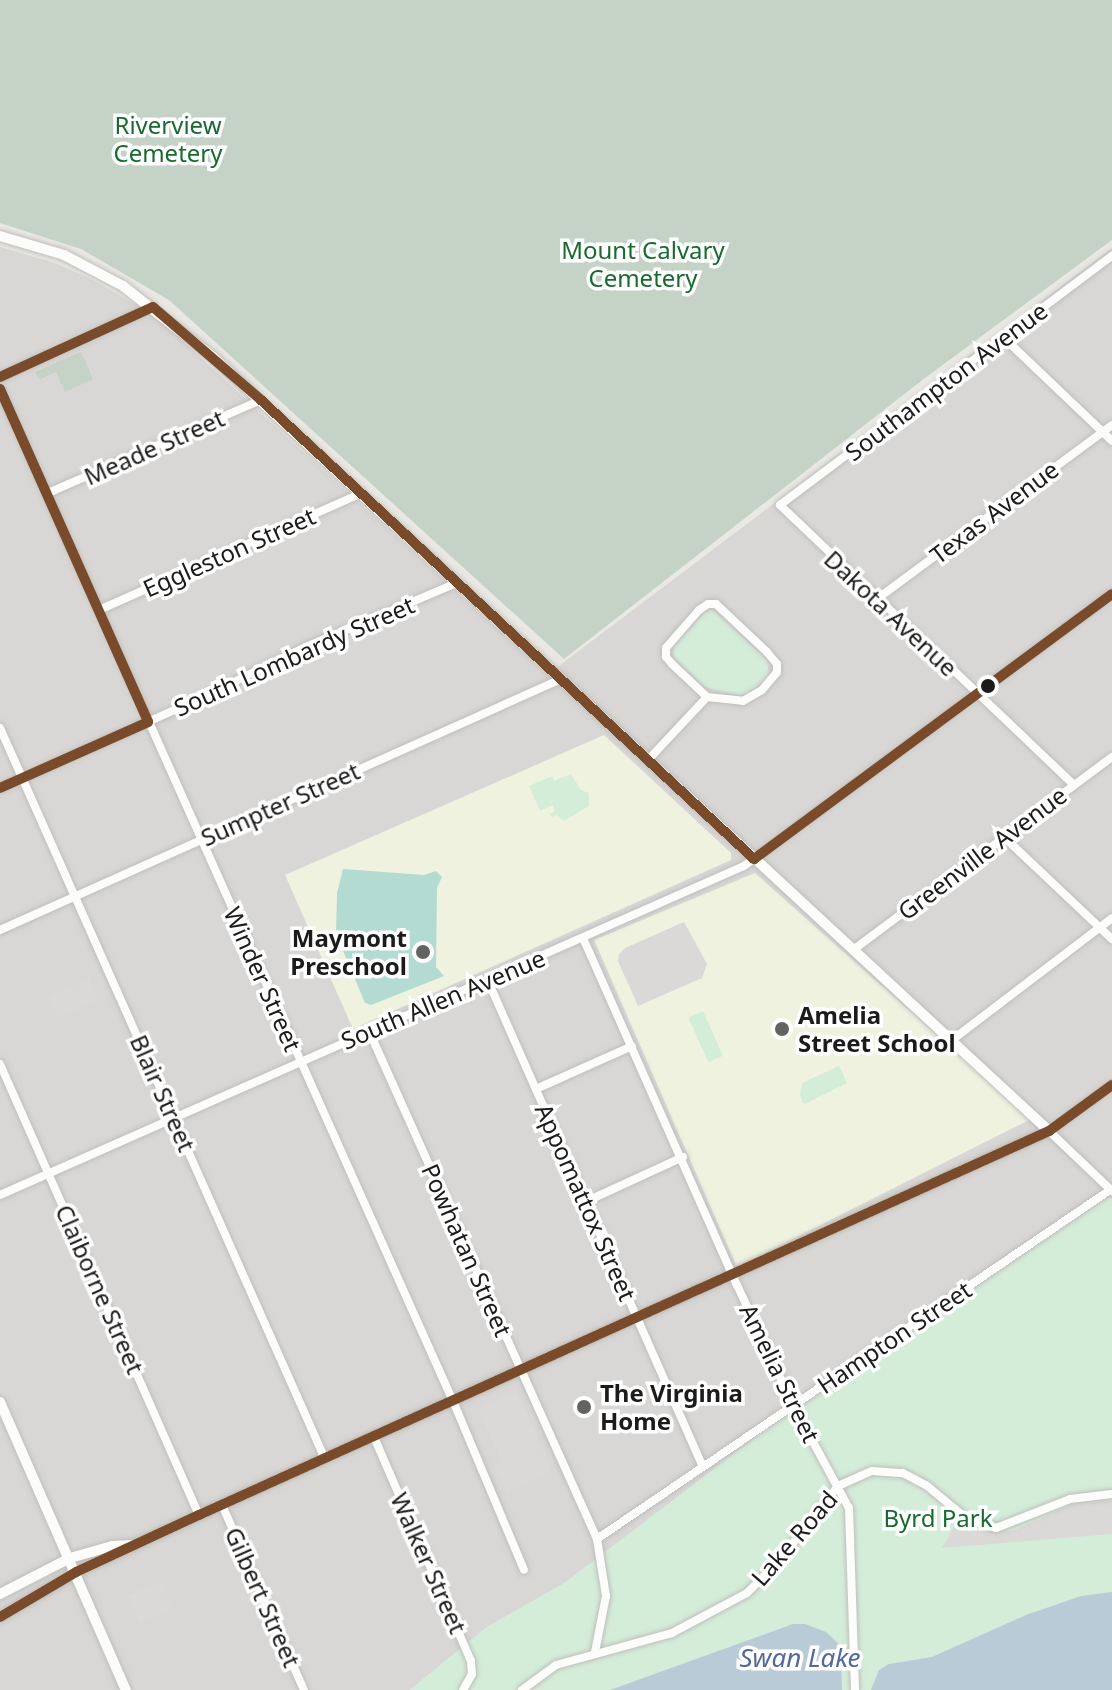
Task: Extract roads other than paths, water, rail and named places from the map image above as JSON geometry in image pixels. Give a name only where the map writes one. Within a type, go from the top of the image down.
[{"type":"street","points":[[0,236],[64,255],[123,286],[153,307],[261,400],[1111,1190]]},
{"type":"street","name":"Southampton Avenue","points":[[780,505],[1112,256]]},
{"type":"street","points":[[0,377],[153,307]]},
{"type":"street","points":[[1004,338],[1112,441]]},
{"type":"street","name":"Winder Street","points":[[0,389],[453,1401],[524,1570]]},
{"type":"street","name":"Meade Street","points":[[48,493],[261,400]]},
{"type":"street","name":"Texas Avenue","points":[[877,599],[1112,425]]},
{"type":"street","name":"Eggleston Street","points":[[99,610],[360,494]]},
{"type":"street","name":"Dakota Avenue","points":[[780,505],[1074,785]]},
{"type":"street","name":"South Lombardy Street","points":[[0,788],[306,647],[457,583]]},
{"type":"street","name":"South Allen Avenue","points":[[0,1195],[488,981],[754,859],[1112,594]]},
{"type":"street","points":[[708,604],[716,604],[767,652],[777,664],[777,672],[762,690],[743,701],[707,697],[666,657],[666,648],[699,610],[708,604]]},
{"type":"street","name":"Sumpter Street","points":[[0,930],[561,679]]},
{"type":"street","points":[[647,761],[707,697]]},
{"type":"street","name":"Blair Street","points":[[0,728],[325,1459]]},
{"type":"street","name":"Greenville Avenue","points":[[853,950],[1112,757]]},
{"type":"street","points":[[1004,837],[1112,939]]},
{"type":"street","points":[[952,1040],[1112,918]]},
{"type":"street","name":"Amelia Street","points":[[583,938],[793,1405],[849,1508],[855,1688]]},
{"type":"street","name":"Appomattox Street","points":[[488,981],[703,1467]]},
{"type":"street","name":"Powhatan Street","points":[[369,1031],[597,1539],[606,1596],[595,1652]]},
{"type":"street","points":[[536,1089],[632,1046]]},
{"type":"street","name":"Claiborne Street","points":[[0,1064],[199,1515]]},
{"type":"street","points":[[0,1617],[76,1572],[199,1515],[1049,1131],[1112,1085]]},
{"type":"street","points":[[585,1202],[683,1157]]},
{"type":"street","name":"Hampton Street","points":[[597,1539],[1111,1190]]},
{"type":"street","points":[[0,1402],[126,1690]]},
{"type":"street","name":"Walker Street","points":[[374,1437],[471,1661],[472,1674],[463,1690]]},
{"type":"street","name":"Lake Road","points":[[522,1690],[556,1665],[672,1633],[747,1593],[778,1562],[838,1486],[872,1471],[903,1473],[926,1485],[966,1518],[996,1528],[1070,1499],[1112,1494]]},
{"type":"street","name":"Gilbert Street","points":[[222,1505],[304,1690]]},
{"type":"street","points":[[0,1594],[70,1558],[112,1546],[138,1544]]},
{"type":"water","points":[[1112,1592],[1112,1690],[871,1690],[879,1670],[889,1664],[932,1657],[1026,1615],[1081,1596]]},
{"type":"water","name":"Swan Lake","points":[[793,1624],[805,1624],[826,1632],[838,1643],[842,1690],[610,1690]]},
{"type":"place","name":"Maymont Preschool","points":[[423,952]]},
{"type":"place","name":"Amelia Street School","points":[[782,1029]]},
{"type":"place","name":"The Virginia Home","points":[[584,1407]]},
{"type":"park label","name":"Riverview Cemetery","points":[[168,139]]},
{"type":"park label","name":"Mount Calvary Cemetery","points":[[643,264]]},
{"type":"park label","name":"Byrd Park","points":[[938,1518]]}]
